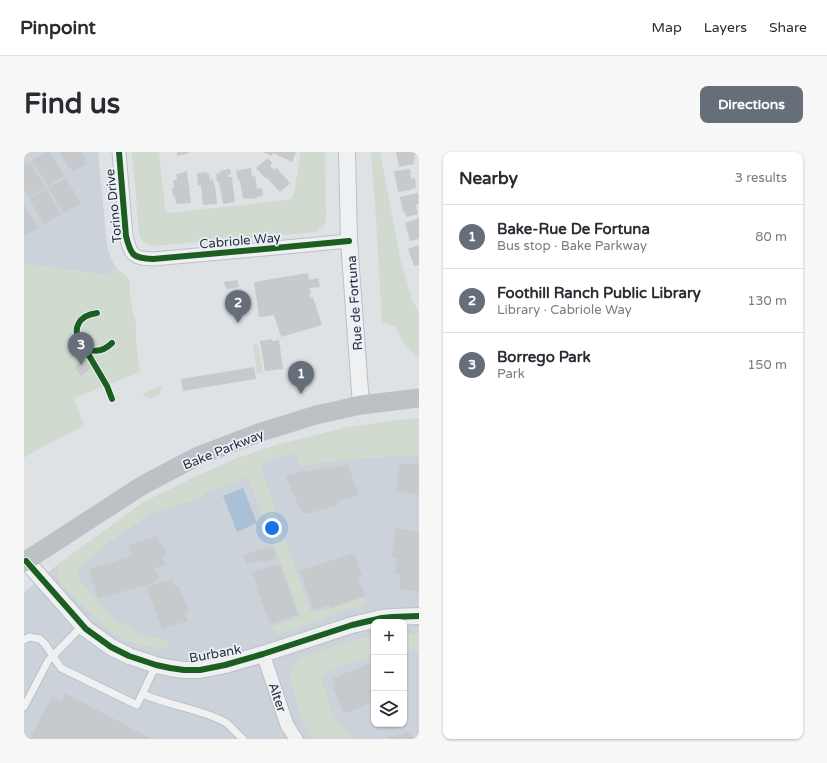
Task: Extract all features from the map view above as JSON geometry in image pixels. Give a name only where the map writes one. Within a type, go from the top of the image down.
[{"type":"main road","name":"Bake Parkway","points":[[24,562],[143,485],[198,456],[258,433],[309,418],[361,405],[419,398]]},
{"type":"street","name":"Torino Drive","points":[[119,152],[126,236],[129,248],[134,256]]},
{"type":"street","name":"Rue de Fortuna","points":[[347,152],[349,241],[361,405]]},
{"type":"street","name":"Cabriole Way","points":[[134,256],[153,259],[349,241]]},
{"type":"street","name":"Burbank","points":[[24,562],[86,629],[111,647],[129,656],[156,665],[184,670],[200,670],[225,665],[352,625],[382,618],[419,616]]},
{"type":"street","name":"Alter","points":[[263,654],[287,725],[296,739]]},
{"type":"lane","points":[[24,707],[44,667],[52,656],[83,625]]},
{"type":"lane","points":[[24,640],[30,638],[40,639],[61,668],[137,705],[156,665]]},
{"type":"lane","points":[[142,694],[154,699],[207,714],[226,723],[243,739]]},
{"type":"shaded area","points":[[24,152],[98,152],[107,245],[113,263],[117,268],[107,275],[24,264]]},
{"type":"shaded area","points":[[132,152],[159,152],[165,208],[168,213],[287,200],[292,198],[294,193],[301,152],[325,152],[326,221],[323,227],[317,230],[318,232],[152,246],[149,245],[141,240],[139,233]]},
{"type":"shaded area","points":[[371,152],[380,152],[401,262],[413,302],[419,312],[419,356],[416,356],[403,343],[396,327],[382,322]]},
{"type":"shaded area","points":[[24,264],[107,275],[117,268],[130,280],[130,294],[136,323],[136,342],[140,372],[74,398],[84,426],[24,458]]},
{"type":"shaded area","points":[[253,344],[258,344],[263,373],[257,373]]},
{"type":"shaded area","points":[[162,386],[160,394],[155,398],[149,398],[142,394]]},
{"type":"shaded area","points":[[419,418],[419,739],[24,739],[24,592],[60,563],[142,503],[235,459],[277,445],[344,428]]},
{"type":"shaded area","points":[[419,418],[419,456],[343,460],[300,466],[296,455],[287,455],[260,465],[310,611],[318,612],[366,597],[365,603],[359,607],[351,608],[280,634],[270,628],[301,617],[248,477],[203,494],[202,498],[154,512],[105,545],[79,569],[79,580],[112,618],[142,634],[167,641],[168,649],[139,645],[122,639],[108,629],[79,603],[58,580],[57,573],[60,563],[142,503],[235,459],[277,445],[344,428]]},
{"type":"shaded area","points":[[419,633],[419,651],[407,651],[407,634]]},
{"type":"shaded area","points":[[371,637],[371,656],[326,672],[321,679],[334,717],[354,739],[312,739],[295,700],[290,679],[291,669],[299,658],[357,639]]},
{"type":"water","points":[[243,488],[257,523],[237,532],[223,496]]},
{"type":"building","points":[[46,152],[50,152],[64,176],[48,186],[32,160]]},
{"type":"building","points":[[59,152],[81,152],[86,159],[84,160],[86,164],[73,172]]},
{"type":"building","points":[[177,152],[189,152],[189,153],[177,156]]},
{"type":"building","points":[[262,152],[296,152],[292,162],[273,153],[272,156]]},
{"type":"building","points":[[396,152],[415,152],[415,161],[413,161],[414,164],[399,167]]},
{"type":"building","points":[[268,158],[272,163],[270,166],[274,170],[276,167],[290,183],[280,192],[256,168]]},
{"type":"building","points":[[30,162],[45,187],[29,197],[24,189],[24,165]]},
{"type":"building","points":[[251,168],[252,177],[255,176],[257,189],[262,188],[263,196],[243,199],[240,180],[238,180],[236,171]]},
{"type":"building","points":[[230,169],[231,174],[228,175],[229,177],[232,177],[235,202],[223,204],[216,174],[221,173],[220,171]]},
{"type":"building","points":[[410,169],[411,179],[415,178],[416,188],[398,192],[394,171]]},
{"type":"building","points":[[187,171],[191,203],[176,204],[175,196],[173,197],[173,180],[177,180],[176,174]]},
{"type":"building","points":[[207,172],[210,180],[213,179],[215,185],[217,204],[203,205],[201,185],[198,185],[197,173]]},
{"type":"building","points":[[66,178],[81,203],[64,213],[48,188]]},
{"type":"building","points":[[46,188],[61,214],[44,224],[29,199]]},
{"type":"building","points":[[418,193],[419,204],[416,205],[418,214],[406,217],[405,212],[403,212],[400,197]]},
{"type":"building","points":[[24,204],[39,228],[24,236]]},
{"type":"building","points":[[419,218],[419,239],[410,241],[405,223]]},
{"type":"building","points":[[419,245],[419,265],[414,266],[408,249]]},
{"type":"building","points":[[308,273],[309,280],[318,278],[320,287],[310,288],[311,294],[309,294],[310,298],[313,297],[322,325],[281,337],[274,315],[259,317],[254,282]]},
{"type":"building","points":[[237,280],[239,287],[226,289],[224,282]]},
{"type":"building","points":[[272,339],[272,341],[279,340],[283,369],[265,371],[260,341]]},
{"type":"building","points":[[85,359],[92,368],[81,376],[74,367]]},
{"type":"building","points":[[254,367],[256,379],[183,391],[181,379]]},
{"type":"building","points":[[400,464],[419,464],[419,495],[396,491]]},
{"type":"building","points":[[348,465],[359,495],[337,502],[338,505],[307,514],[301,511],[285,476],[300,472]]},
{"type":"building","points":[[395,528],[419,532],[419,592],[399,589],[401,574],[395,574],[397,558],[392,557]]},
{"type":"building","points":[[156,536],[160,544],[162,543],[167,555],[163,557],[166,565],[155,568],[159,578],[155,580],[156,582],[98,599],[89,569],[132,556],[128,545]]},
{"type":"building","points":[[272,546],[277,558],[262,563],[261,560],[247,564],[243,555]]},
{"type":"building","points":[[354,553],[362,575],[358,578],[365,596],[330,608],[329,605],[313,610],[300,571]]},
{"type":"building","points":[[280,564],[298,615],[270,624],[252,572]]},
{"type":"building","points":[[172,579],[175,586],[179,586],[189,612],[185,614],[188,621],[162,629],[146,587]]},
{"type":"building","points":[[371,663],[371,703],[344,714],[333,687],[336,686],[333,678]]},
{"type":"building","points":[[65,693],[152,739],[30,739],[52,696],[61,701]]},
{"type":"building","points":[[406,731],[416,739],[387,739],[391,734],[395,737],[398,733],[402,736]]},
{"type":"cycle path","points":[[119,152],[126,236],[131,252],[137,257],[153,259],[349,241]]},
{"type":"cycle path","points":[[97,313],[85,317],[79,324],[77,332],[79,340],[84,347],[92,350],[102,350],[112,343]]},
{"type":"cycle path","points":[[84,347],[107,386],[112,399]]},
{"type":"cycle path","points":[[26,561],[86,629],[111,647],[129,656],[156,665],[184,670],[200,670],[225,665],[352,625],[382,618],[419,616]]},
{"type":"place","name":"Foothill Ranch Public Library","points":[[238,323]]},
{"type":"place","name":"Borrego Park","points":[[81,365]]},
{"type":"place","name":"Bake-Rue De Fortuna","points":[[301,394]]}]
